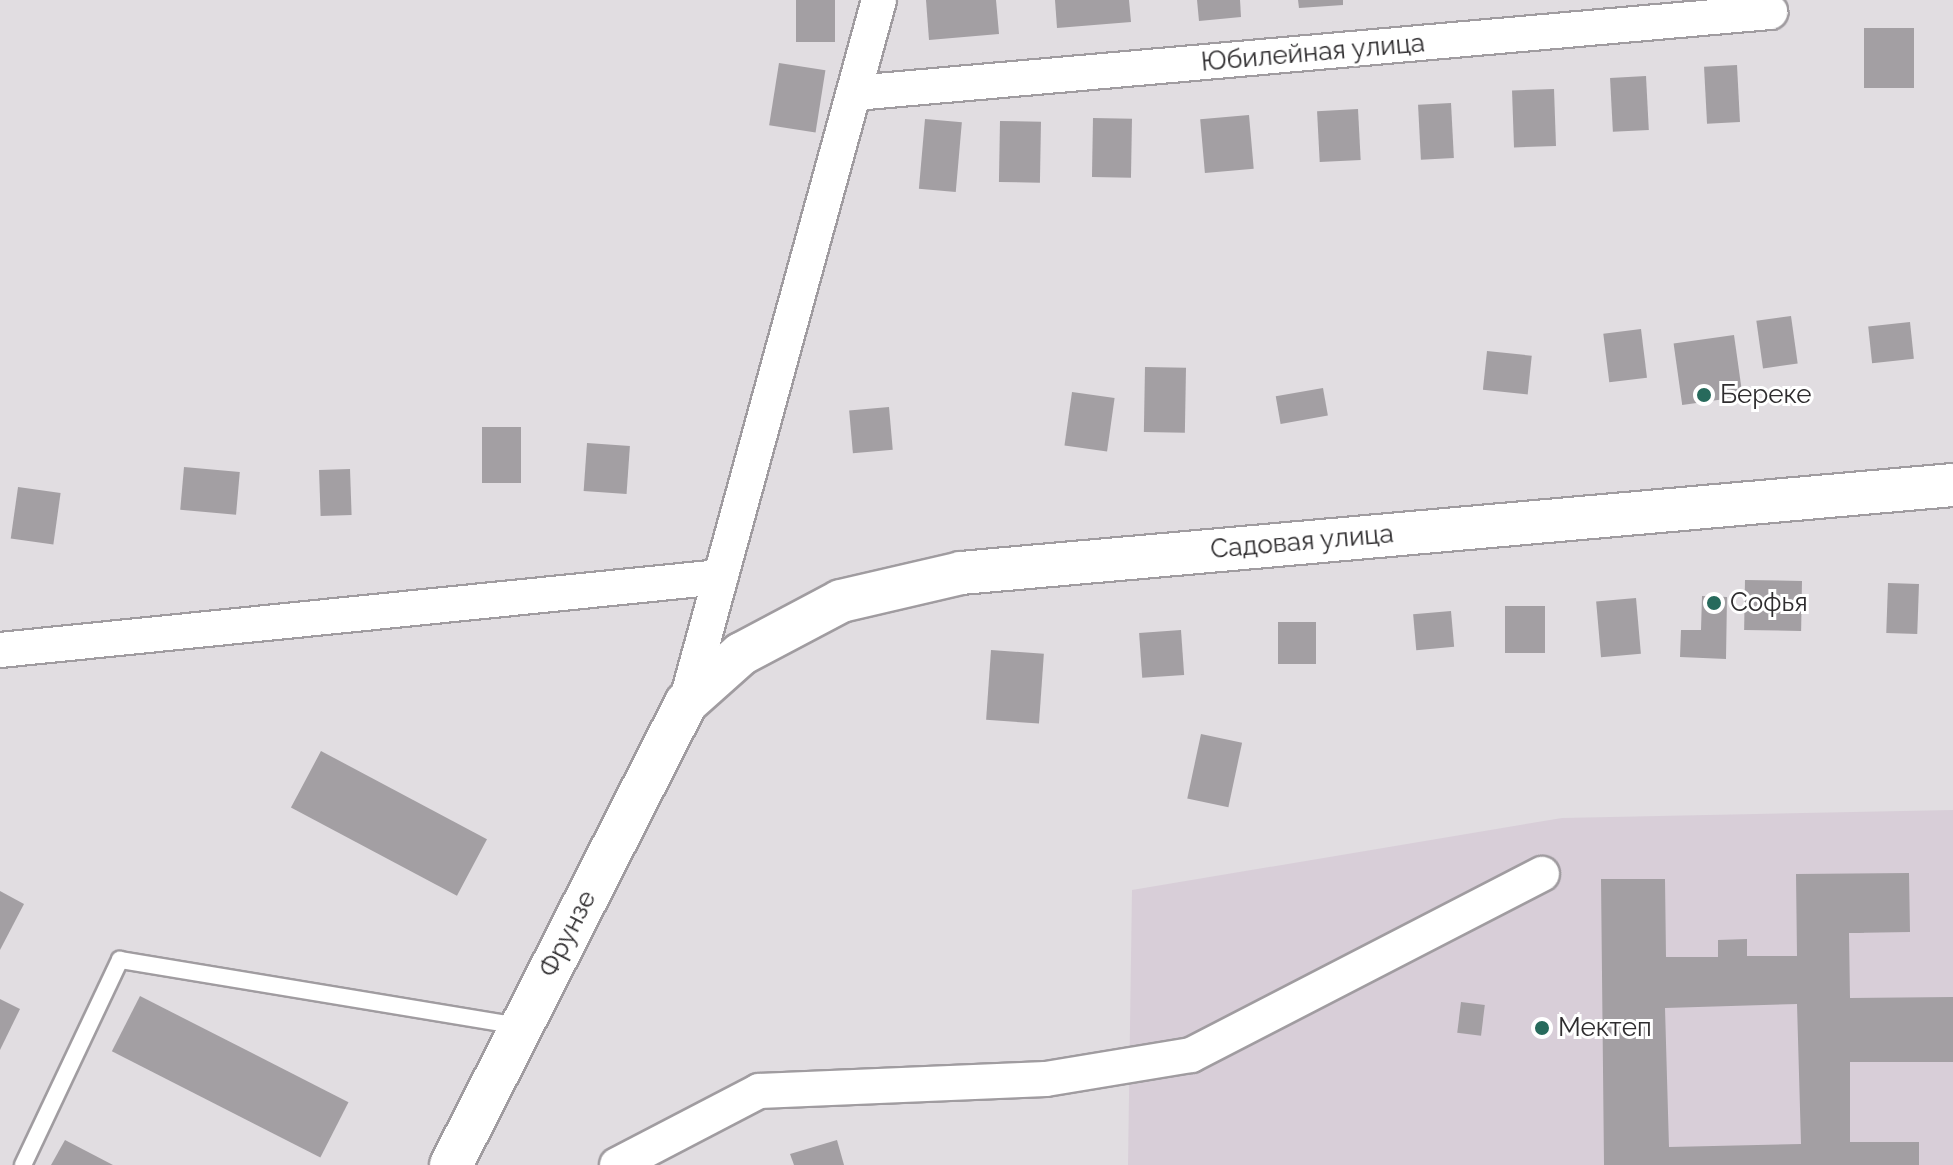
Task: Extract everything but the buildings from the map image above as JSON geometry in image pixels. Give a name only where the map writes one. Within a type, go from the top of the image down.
[{"type":"street","points":[[686,703],[879,0]]},
{"type":"street","name":"Юбилейная улица","points":[[855,93],[1770,12]]},
{"type":"street","name":"Садовая улица","points":[[686,703],[741,654],[841,601],[961,573],[1953,485]]},
{"type":"street","points":[[0,650],[720,577]]},
{"type":"street","name":"Фрунзе","points":[[451,1165],[686,703]]},
{"type":"street","points":[[617,1165],[759,1091],[1046,1079],[1191,1055],[1542,874]]},
{"type":"lane","points":[[23,1165],[120,960],[521,1026]]},
{"type":"shaded area","name":"Мектеп","points":[[1953,810],[1953,1165],[1128,1165],[1132,890],[1562,818]]},
{"type":"place","name":"Береке","points":[[1704,395]]},
{"type":"place","name":"Софья","points":[[1714,603]]},
{"type":"place","name":"Мектеп","points":[[1542,1028]]}]
